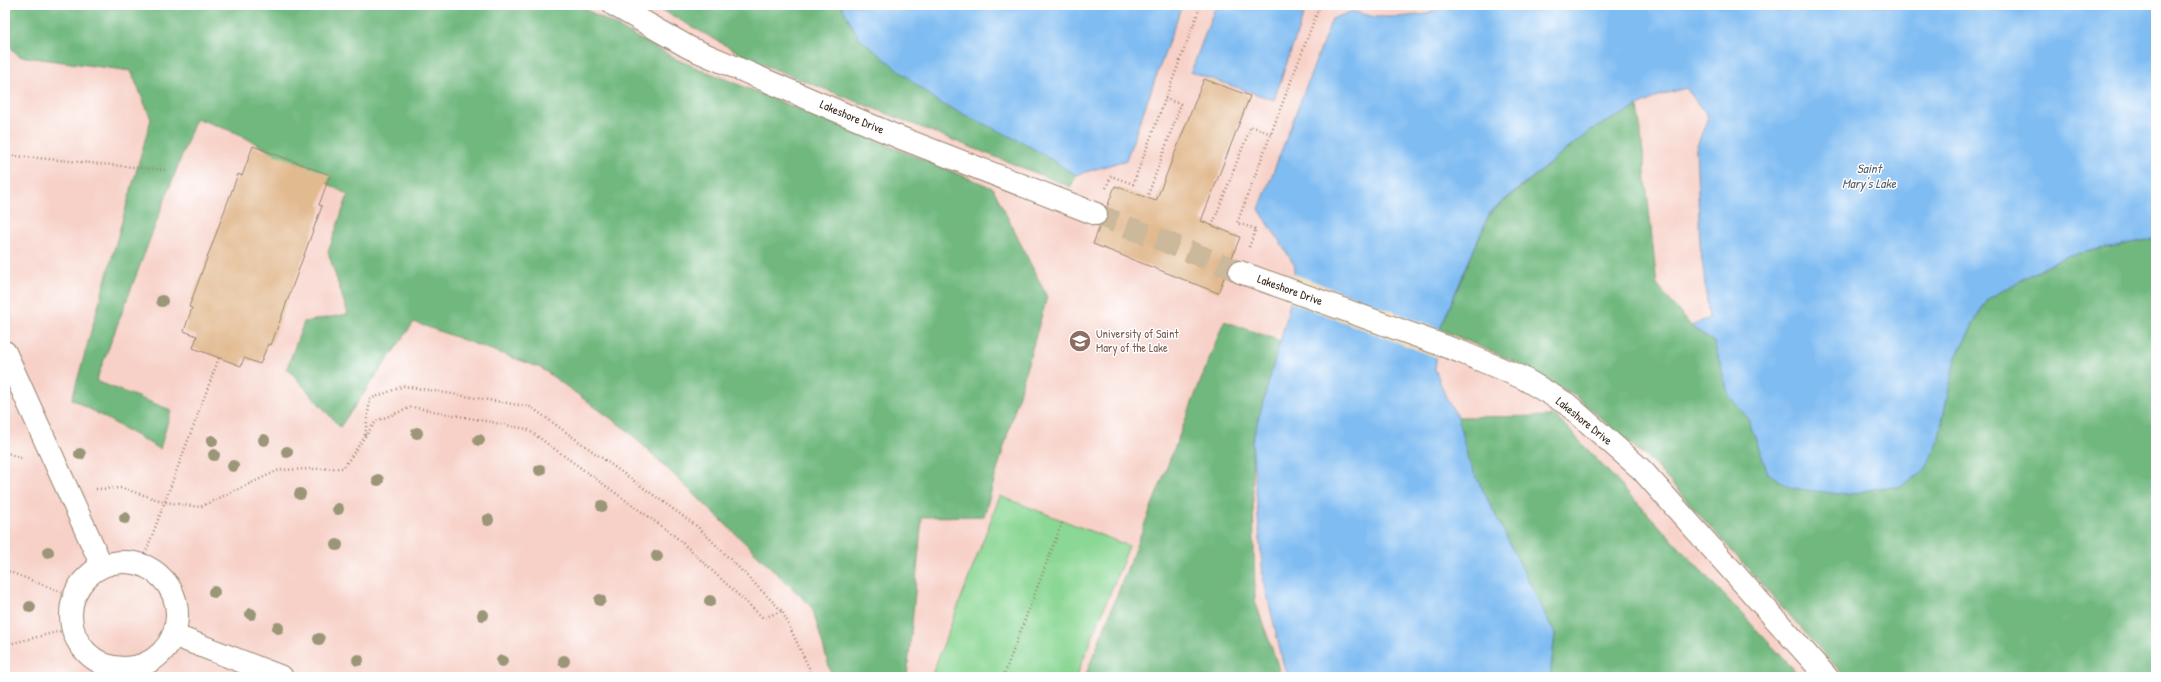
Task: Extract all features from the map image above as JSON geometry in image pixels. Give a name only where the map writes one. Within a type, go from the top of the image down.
[{"type":"lane","name":"Lakeshore Drive","points":[[614,5],[697,51],[896,136],[1096,214]]},
{"type":"lane","name":"Lakeshore Drive","points":[[1240,272],[1461,352],[1523,378],[1566,404],[1642,470],[1827,677]]},
{"type":"lane","points":[[5,352],[102,566]]},
{"type":"lane","points":[[120,562],[141,565],[154,571],[167,583],[175,600],[176,618],[172,635],[164,650],[150,661],[134,667],[98,670],[76,639],[73,628],[71,606],[74,597],[77,589],[88,576],[102,566],[120,562]]},
{"type":"lane","points":[[172,635],[282,677]]},
{"type":"path","points":[[1096,214],[1111,176],[1133,184],[1201,5]]},
{"type":"path","points":[[1240,272],[1256,229],[1237,223],[1320,5]]},
{"type":"path","points":[[1147,198],[1181,104],[1165,99]]},
{"type":"path","points":[[1212,226],[1251,126],[1271,134]]},
{"type":"path","points":[[5,155],[165,170]]},
{"type":"path","points":[[141,565],[219,358]]},
{"type":"path","points":[[365,437],[370,399],[404,386],[531,407],[698,527],[782,611],[809,668],[811,677]]},
{"type":"path","points":[[60,474],[94,489],[122,488],[165,502],[200,507],[279,470],[343,468],[376,420],[412,407],[527,429],[675,536],[763,618],[782,611]]},
{"type":"path","points":[[1003,677],[1063,520]]},
{"type":"path","points":[[5,570],[74,597]]},
{"type":"path","points":[[5,645],[73,628]]},
{"type":"shaded area","name":"University of Saint Mary of the Lake","points":[[5,5],[2156,5],[2156,677],[5,677]]},
{"type":"green space","points":[[5,5],[578,5],[678,60],[993,188],[1047,297],[984,516],[922,517],[907,677],[832,677],[812,607],[627,430],[541,368],[414,322],[340,427],[287,368],[304,322],[348,314],[328,252],[348,195],[237,133],[196,118],[96,381],[171,410],[160,449],[72,399],[151,119],[131,71],[19,56],[5,42]]},
{"type":"green space","points":[[653,5],[841,5],[859,38],[1076,175],[1071,187],[752,60]]},
{"type":"green space","points":[[1638,106],[1657,285],[1691,326],[1714,342],[1729,396],[1748,418],[1768,473],[1822,490],[1847,495],[1878,488],[1899,487],[1938,442],[1955,359],[1986,300],[2065,256],[2156,238],[2156,677],[1845,677],[1653,463],[1575,396],[1526,367],[1440,329],[1490,213],[1591,130]]},
{"type":"green space","points":[[1224,321],[1280,341],[1252,442],[1255,601],[1282,677],[1085,677]]},
{"type":"green space","points":[[1556,416],[1801,677],[1550,677],[1555,634],[1468,460],[1458,417]]},
{"type":"green space","points":[[1000,496],[1129,546],[1076,677],[931,677]]},
{"type":"water","points":[[841,5],[1182,5],[1126,160],[1076,175],[1024,143],[938,102],[859,38]]},
{"type":"water","points":[[1216,5],[1307,5],[1274,100],[1191,72]]},
{"type":"water","name":"Saint Mary's Lake","points":[[1446,5],[2156,5],[2156,238],[2065,256],[1986,300],[1955,359],[1938,442],[1924,472],[1899,487],[1878,488],[1847,495],[1791,488],[1768,473],[1748,418],[1729,396],[1714,342],[1691,326],[1709,318],[1700,243],[1696,149],[1708,117],[1686,88],[1658,96],[1591,130],[1490,212],[1440,329],[1435,369],[1447,400],[1458,417],[1468,460],[1555,634],[1550,677],[1290,677],[1284,667],[1263,578],[1252,442],[1288,313],[1295,266],[1259,209],[1332,19],[1352,11],[1375,17],[1399,17],[1427,14]]},
{"type":"pier","points":[[1292,273],[1442,330],[1438,358],[1288,301]]},
{"type":"building","points":[[1204,79],[1250,96],[1201,221],[1240,237],[1218,293],[1093,244],[1115,186],[1156,201]]},
{"type":"building","points":[[253,146],[330,175],[319,205],[322,206],[271,345],[268,344],[260,364],[244,358],[241,366],[193,348],[197,336],[184,331],[192,308],[189,307],[238,174],[242,176]]},
{"type":"tunnel","points":[[1096,214],[1240,272]]},
{"type":"place","name":"University of Saint Mary of the Lake","points":[[1080,341]]}]
